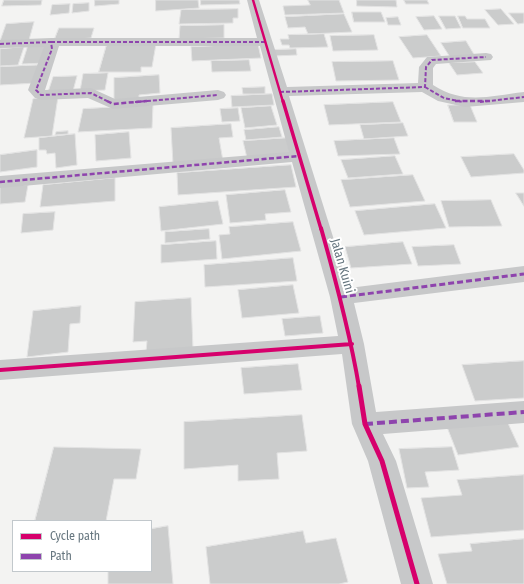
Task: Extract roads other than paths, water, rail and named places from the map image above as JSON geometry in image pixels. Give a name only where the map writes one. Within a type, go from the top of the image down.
[{"type":"street","name":"Jalan Kuini","points":[[253,0],[341,297],[352,344],[364,424],[382,461],[417,584]]},
{"type":"street","points":[[0,44],[51,42],[265,42]]},
{"type":"street","points":[[51,42],[52,49],[36,90],[41,95],[93,93],[113,104],[218,95]]},
{"type":"street","points":[[425,87],[426,67],[432,60],[486,57]]},
{"type":"street","points":[[280,92],[425,87],[444,98],[452,100],[476,101],[524,97]]},
{"type":"street","points":[[0,182],[299,156]]},
{"type":"street","points":[[341,297],[505,275],[524,274]]},
{"type":"street","points":[[0,370],[84,363],[240,354],[352,344]]},
{"type":"street","points":[[364,424],[524,412]]}]
